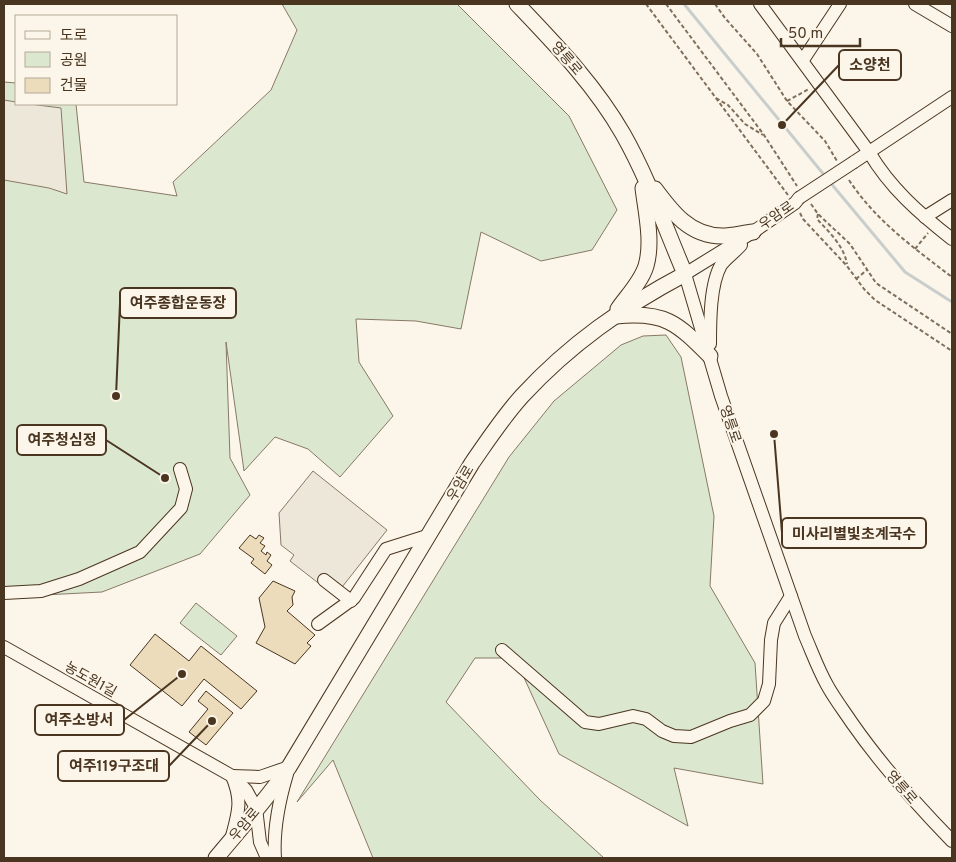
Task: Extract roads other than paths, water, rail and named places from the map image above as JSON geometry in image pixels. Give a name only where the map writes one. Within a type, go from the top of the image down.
[{"type":"main road","name":"영릉로","points":[[518,4],[573,64],[603,103],[623,134],[640,167],[685,274]]},
{"type":"main road","points":[[640,167],[667,204],[686,225],[703,233],[722,236],[753,232]]},
{"type":"main road","points":[[612,316],[646,267],[648,229],[640,167]]},
{"type":"main road","name":"우암로","points":[[216,858],[272,791],[289,767],[472,463],[522,396],[579,343],[612,316],[642,297],[685,274]]},
{"type":"main road","points":[[612,316],[636,314],[653,316],[669,322],[687,332],[710,356]]},
{"type":"street","points":[[760,4],[870,152],[886,178],[930,222],[952,239]]},
{"type":"street","points":[[803,60],[840,4]]},
{"type":"street","points":[[915,4],[952,26]]},
{"type":"street","points":[[870,152],[952,97]]},
{"type":"street","name":"우암로","points":[[685,274],[753,232],[800,197],[870,152]]},
{"type":"street","points":[[930,222],[952,200]]},
{"type":"street","points":[[710,356],[711,305],[713,291],[721,266],[753,232]]},
{"type":"street","name":"영릉로","points":[[685,274],[721,396],[815,660],[841,708],[880,762],[952,841]]},
{"type":"street","points":[[4,593],[41,591],[79,579],[140,552],[181,508],[186,489],[180,469]]},
{"type":"street","points":[[318,624],[354,598],[386,549],[427,536]]},
{"type":"street","points":[[324,580],[351,601]]},
{"type":"street","points":[[502,650],[585,722],[599,724],[633,716],[646,719],[662,731],[674,736],[691,736],[750,715],[764,701],[769,684],[771,640],[774,623],[791,596]]},
{"type":"street","name":"농도원1길","points":[[4,646],[232,776],[246,790],[256,808]]},
{"type":"street","points":[[231,840],[239,810],[239,792],[232,776],[260,777],[289,767]]},
{"type":"street","points":[[275,858],[279,800],[289,767]]},
{"type":"street","points":[[256,808],[260,842],[267,858]]},
{"type":"waterway","points":[[684,4],[825,176]]},
{"type":"waterway","points":[[829,181],[905,272],[952,302]]},
{"type":"place","name":"소양천","points":[[782,125]]},
{"type":"place","name":"여주종합운동장","points":[[116,396]]},
{"type":"place","name":"미사리별빛초계국수","points":[[774,434]]},
{"type":"place","name":"여주청심정","points":[[165,478]]},
{"type":"place","name":"여주소방서","points":[[182,674]]},
{"type":"place","name":"여주119구조대","points":[[212,721]]}]
